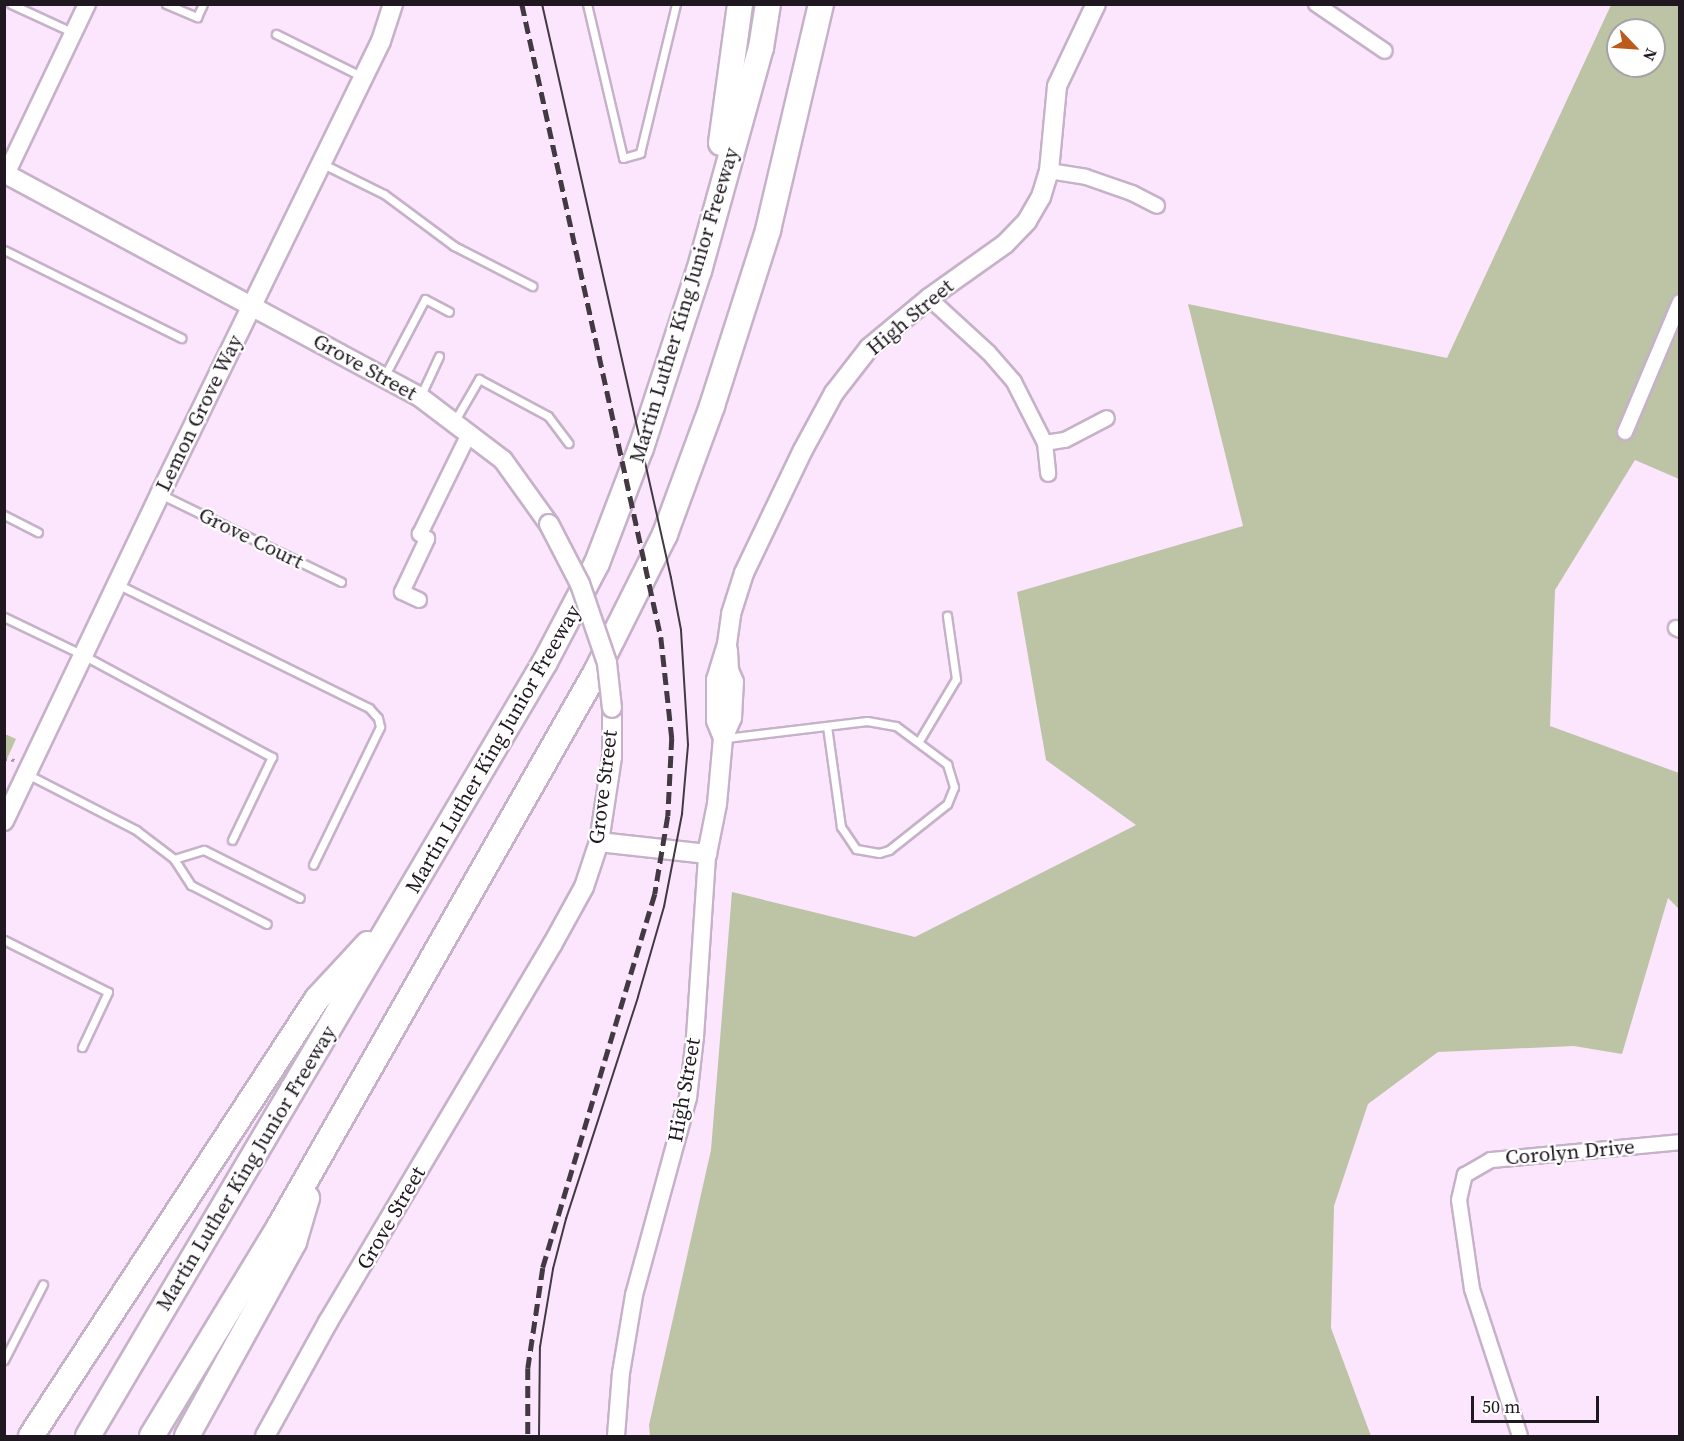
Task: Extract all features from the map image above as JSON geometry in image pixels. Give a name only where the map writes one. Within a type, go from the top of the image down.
[{"type":"highway","points":[[711,229],[740,4]]},
{"type":"highway","name":"Martin Luther King Junior Freeway","points":[[88,1437],[545,662],[597,563],[641,448],[711,229],[760,48],[768,4]]},
{"type":"highway","points":[[152,1437],[322,1152],[596,672],[665,534],[712,406],[768,230],[821,4]]},
{"type":"highway","points":[[812,50],[836,4]]},
{"type":"highway","points":[[31,1437],[317,999],[404,904]]},
{"type":"highway","points":[[188,1437],[294,1242],[322,1152]]},
{"type":"main road","name":"Lemon Grove Way","points":[[4,821],[116,584],[381,41],[393,4]]},
{"type":"main road","name":"High Street","points":[[707,854],[717,804],[723,738],[716,721],[717,680],[727,644],[731,614],[744,573],[803,450],[834,393],[869,348],[929,298],[1012,237],[1027,221],[1041,197],[1050,171],[1057,86],[1096,4]]},
{"type":"main road","name":"Grove Street","points":[[5,174],[420,397],[503,460],[549,524],[580,584],[607,663],[612,708],[612,757],[599,842],[584,887],[552,945],[328,1322],[264,1437]]},
{"type":"main road","points":[[599,842],[707,854]]},
{"type":"street","points":[[5,174],[87,4]]},
{"type":"street","points":[[1316,4],[1385,51]]},
{"type":"street","points":[[1050,171],[1086,177],[1157,206]]},
{"type":"street","points":[[929,298],[989,353],[1014,382],[1045,442],[1048,474]]},
{"type":"street","points":[[1625,432],[1679,301]]},
{"type":"street","points":[[1045,442],[1065,440],[1107,418]]},
{"type":"street","points":[[419,600],[402,592],[427,539],[420,534],[469,434]]},
{"type":"street","name":"High Street","points":[[616,1437],[621,1372],[634,1295],[688,1098],[695,1037],[707,854]]},
{"type":"street","name":"Corolyn Drive","points":[[1520,1437],[1472,1289],[1459,1200],[1465,1175],[1491,1160],[1680,1142]]},
{"type":"lane","points":[[11,4],[74,33]]},
{"type":"lane","points":[[166,4],[197,17],[203,4]]},
{"type":"lane","points":[[587,4],[623,158],[640,153],[676,4]]},
{"type":"lane","points":[[276,34],[363,76]]},
{"type":"lane","points":[[321,163],[384,194],[454,246],[532,286]]},
{"type":"lane","points":[[4,250],[181,338]]},
{"type":"lane","points":[[384,377],[425,299],[449,312]]},
{"type":"lane","points":[[420,397],[439,356]]},
{"type":"lane","points":[[453,422],[479,379],[548,416],[568,443]]},
{"type":"lane","name":"Grove Court","points":[[160,494],[341,582]]},
{"type":"lane","points":[[4,515],[38,532]]},
{"type":"lane","points":[[116,584],[369,708],[378,718],[380,727],[313,865]]},
{"type":"lane","points":[[919,741],[956,679],[947,616]]},
{"type":"lane","points":[[4,617],[83,655],[272,757],[232,840]]},
{"type":"lane","points":[[723,738],[867,721],[896,726],[947,764],[954,787],[947,804],[889,850],[879,853],[856,849],[841,827],[828,726]]},
{"type":"lane","points":[[27,774],[136,830],[174,859],[191,885],[267,924]]},
{"type":"lane","points":[[174,859],[204,850],[300,898]]},
{"type":"lane","points":[[4,940],[108,992],[82,1047]]},
{"type":"lane","points":[[4,1360],[43,1284]]},
{"type":"green space","points":[[1611,5],[1679,5],[1679,479],[1635,460],[1555,590],[1550,726],[1679,773],[1679,909],[1668,898],[1622,1054],[1574,1046],[1438,1052],[1368,1104],[1334,1206],[1331,1328],[1371,1436],[650,1436],[649,1425],[711,1150],[732,892],[915,937],[1136,825],[1046,760],[1017,592],[1243,526],[1188,304],[1447,358]]},
{"type":"green space","points":[[5,734],[16,739],[5,763]]},
{"type":"tram line","points":[[539,1436],[540,1347],[553,1269],[566,1219],[638,997],[664,907],[682,814],[688,745],[681,630],[671,578],[542,4]]},
{"type":"railway","points":[[522,4],[661,637],[672,738],[668,816],[655,894],[543,1268],[528,1368],[528,1436]]}]
